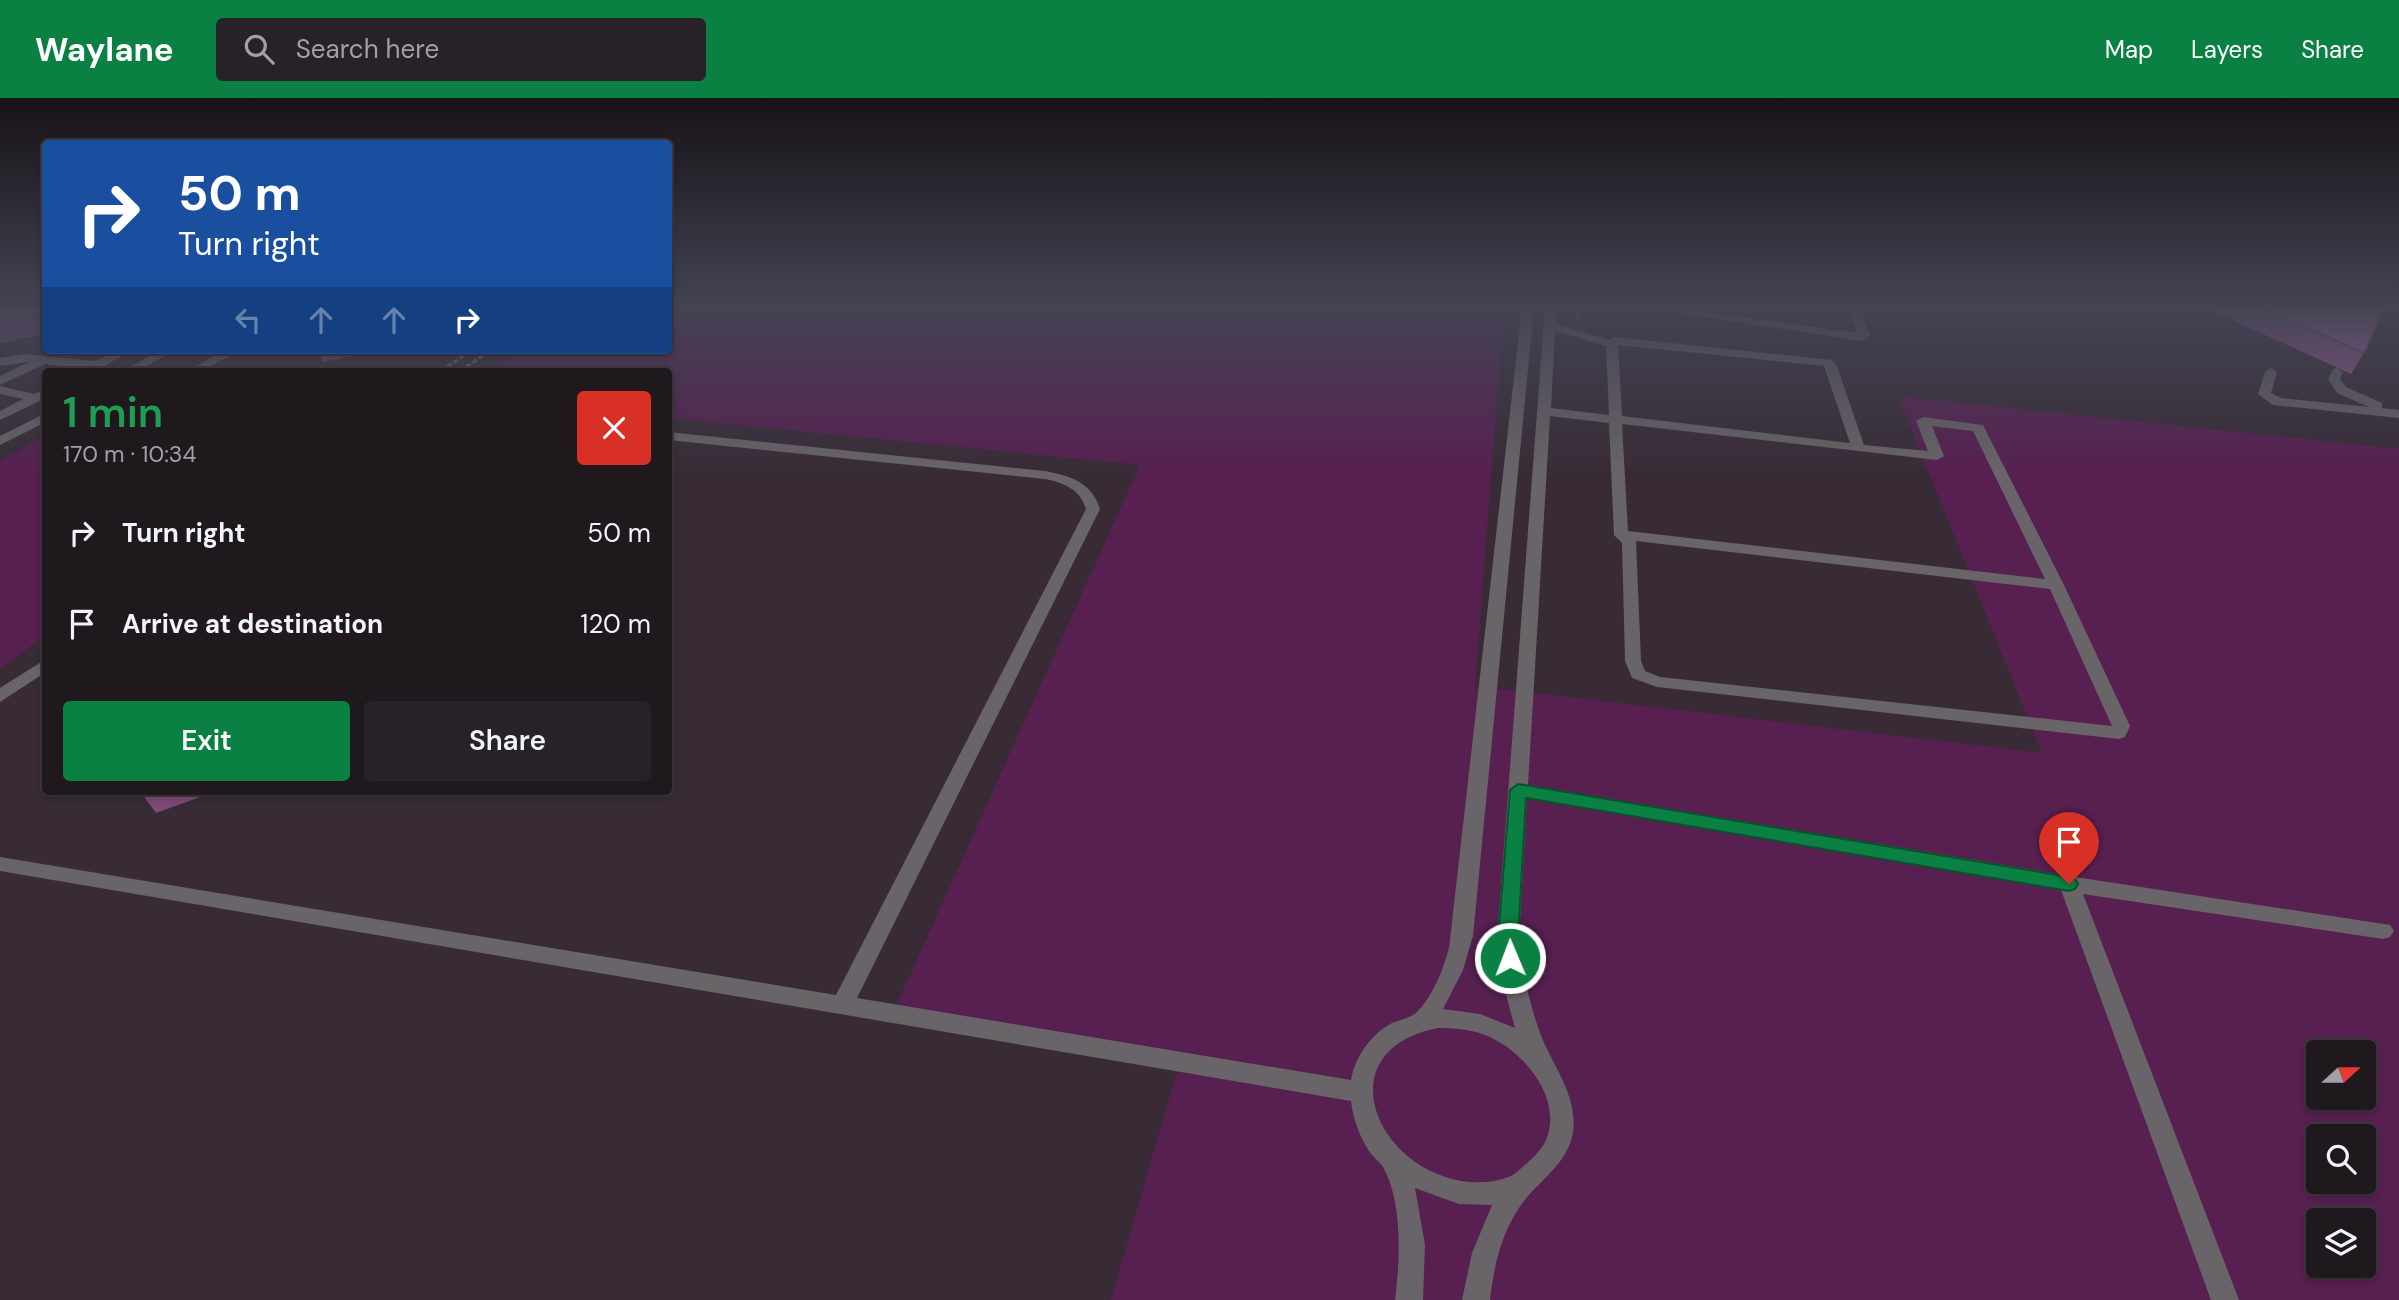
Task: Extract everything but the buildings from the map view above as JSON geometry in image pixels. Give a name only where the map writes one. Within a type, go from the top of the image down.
[{"type":"street","points":[[0,381],[37,363]]},
{"type":"street","points":[[62,363],[92,368]]},
{"type":"street","points":[[1423,1021],[1443,994],[1457,965],[1462,936],[1522,363]]},
{"type":"street","points":[[1476,1300],[1486,1246],[1502,1212],[1523,1183],[1549,1160],[1562,1129],[1558,1094],[1521,1019],[1511,977],[1508,939],[1547,363]]},
{"type":"street","points":[[1614,363],[1621,535]]},
{"type":"street","points":[[1828,363],[1858,448]]},
{"type":"street","points":[[2271,372],[2264,394],[2278,402],[2398,414]]},
{"type":"street","points":[[2337,372],[2333,379],[2341,390],[2398,414]]},
{"type":"street","points":[[0,390],[40,396]]},
{"type":"street","points":[[0,416],[40,396]]},
{"type":"street","points":[[1544,411],[1937,456],[1923,421],[1978,428],[2056,585],[2121,726],[2119,733],[1790,697],[1646,678],[1634,670],[1629,541],[1621,535]]},
{"type":"street","points":[[0,441],[42,419]]},
{"type":"street","points":[[672,436],[1045,475],[1075,484],[1091,499],[1093,509],[842,1005]]},
{"type":"street","points":[[1621,535],[2056,585]]},
{"type":"street","points":[[0,696],[42,667]]},
{"type":"street","points":[[1518,790],[2069,884],[2383,931]]},
{"type":"street","points":[[0,864],[1361,1092]]},
{"type":"street","points":[[2069,884],[2225,1300]]},
{"type":"street","points":[[1523,1183],[1491,1193],[1455,1192],[1421,1180],[1392,1159],[1374,1139],[1364,1116],[1361,1092],[1365,1067],[1378,1046],[1398,1030],[1423,1021],[1454,1018],[1486,1025],[1516,1040],[1540,1062]]},
{"type":"street","points":[[1392,1159],[1405,1194],[1413,1230],[1413,1269],[1409,1300]]},
{"type":"shaded area","points":[[0,363],[2399,363],[2399,1300],[0,1300]]},
{"type":"shaded area","points":[[495,363],[1500,363],[1475,686],[2042,753],[1898,396],[2399,449],[2399,1300],[1111,1300],[1179,1064],[893,1013],[1140,465],[672,418],[672,368],[488,368]]},
{"type":"shaded area","points":[[42,438],[42,638],[0,668],[0,461]]},
{"type":"route","points":[[1510,958],[1508,939],[1518,790],[2069,884]]}]
